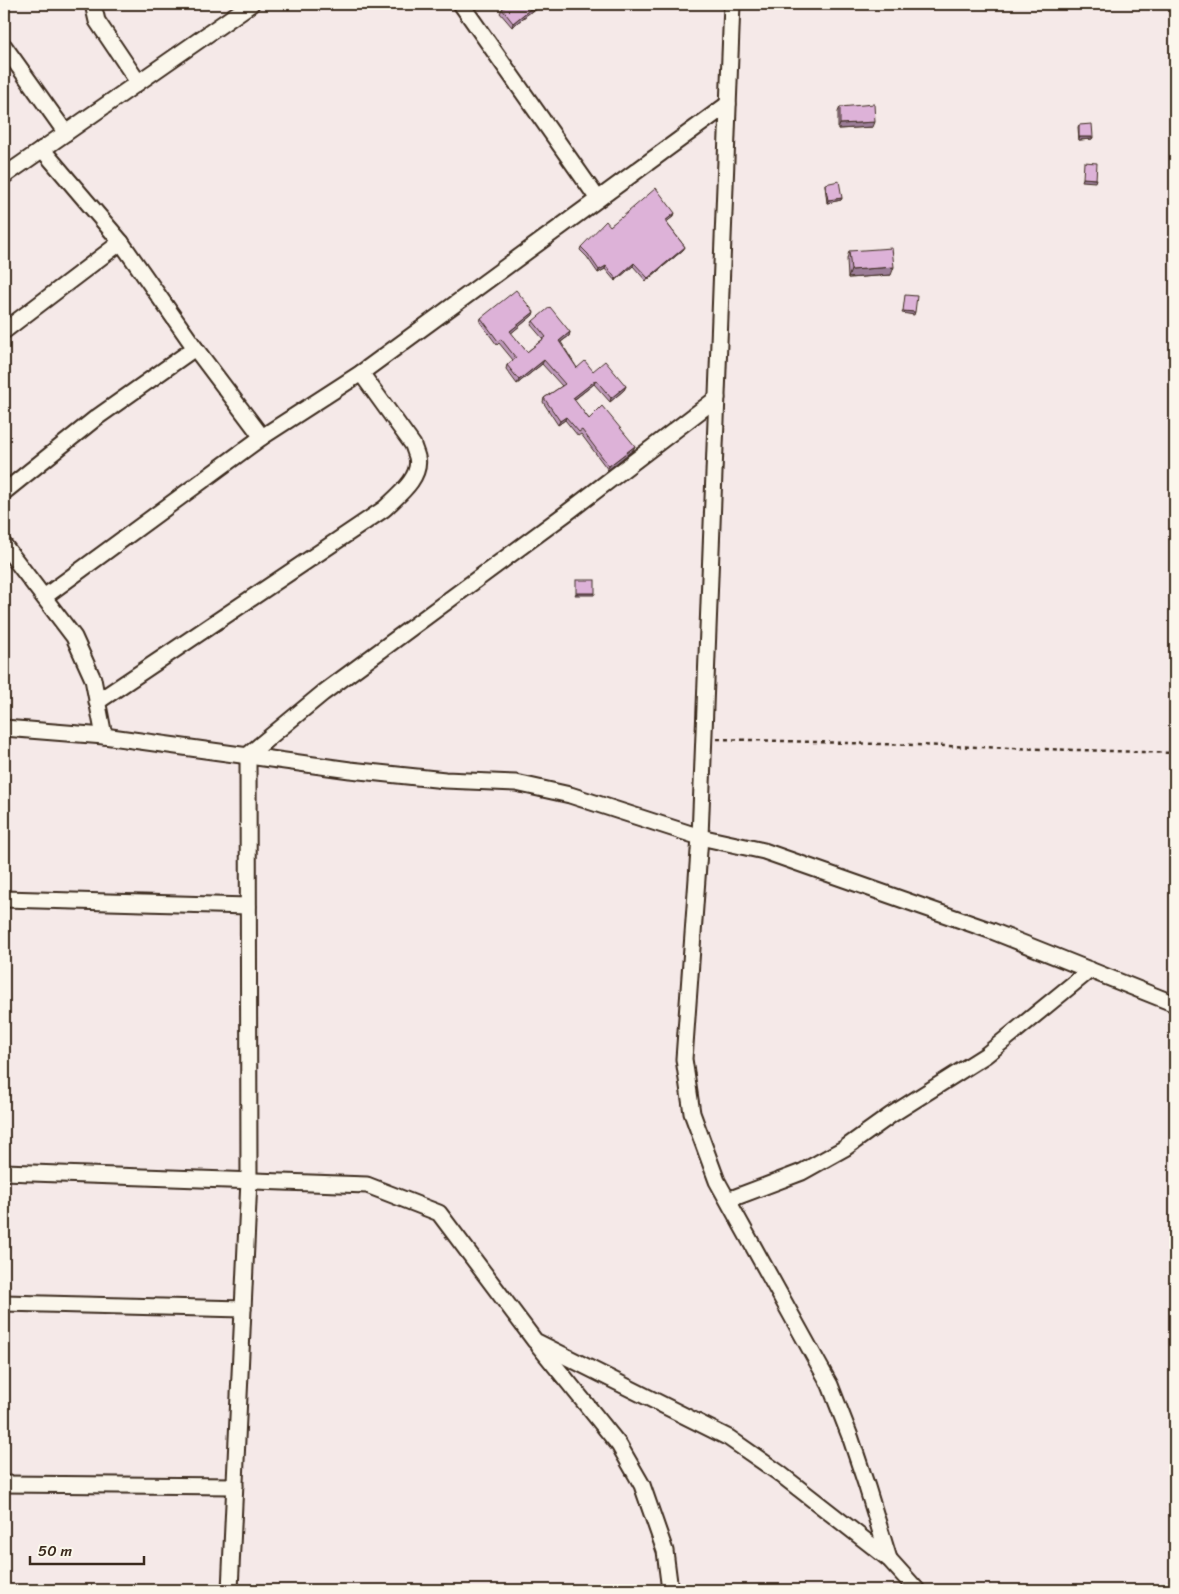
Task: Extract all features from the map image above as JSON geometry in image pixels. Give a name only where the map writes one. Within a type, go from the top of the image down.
[{"type":"street","points":[[93,4],[97,21],[138,82]]},
{"type":"street","points":[[4,176],[251,4]]},
{"type":"street","points":[[461,4],[598,199]]},
{"type":"street","points":[[732,4],[700,838],[684,1060],[692,1113],[717,1181],[830,1384],[856,1455],[888,1559]]},
{"type":"street","points":[[4,46],[66,133]]},
{"type":"street","points":[[44,596],[262,438],[361,373],[728,104]]},
{"type":"street","points":[[42,150],[121,242],[262,438]]},
{"type":"street","points":[[4,331],[121,242]]},
{"type":"street","points":[[4,492],[96,418],[196,348]]},
{"type":"street","points":[[98,702],[384,509],[405,488],[416,473],[418,458],[416,452],[413,445],[361,373]]},
{"type":"street","points":[[248,755],[322,693],[568,512],[717,398]]},
{"type":"street","points":[[4,545],[74,637],[93,679],[104,736]]},
{"type":"street","points":[[4,728],[104,736],[350,770],[445,780],[516,783],[570,794],[700,838],[764,851],[992,931],[1175,1004]]},
{"type":"street","points":[[230,1590],[248,1180],[248,755]]},
{"type":"street","points":[[4,899],[248,906]]},
{"type":"street","points":[[728,1200],[802,1172],[845,1148],[891,1114],[986,1055],[1090,970]]},
{"type":"street","points":[[4,1172],[368,1185],[439,1213],[535,1341],[619,1445],[642,1485],[665,1551],[670,1590]]},
{"type":"street","points":[[4,1303],[243,1309]]},
{"type":"street","points":[[535,1341],[730,1438],[779,1473],[888,1559],[917,1590]]},
{"type":"street","points":[[4,1484],[235,1486]]},
{"type":"path","points":[[704,739],[1175,753]]},
{"type":"building","points":[[509,4],[540,4],[534,6],[513,23],[502,9]]},
{"type":"building","points":[[874,104],[875,122],[840,124],[840,107]]},
{"type":"building","points":[[1092,124],[1093,137],[1079,137],[1079,125]]},
{"type":"building","points":[[1084,162],[1097,163],[1096,179],[1083,178]]},
{"type":"building","points":[[839,181],[842,198],[828,200],[825,184]]},
{"type":"building","points":[[656,188],[675,213],[665,221],[685,247],[648,278],[634,263],[616,279],[606,266],[599,270],[581,247],[606,221],[610,226]]},
{"type":"building","points":[[892,248],[894,267],[851,270],[849,251]]},
{"type":"building","points":[[516,290],[534,312],[510,331],[527,352],[546,337],[533,321],[550,307],[570,332],[559,341],[577,368],[585,361],[593,371],[605,361],[626,386],[611,398],[596,380],[573,398],[589,419],[602,406],[635,446],[609,466],[582,430],[579,432],[566,417],[560,421],[544,398],[565,384],[544,360],[519,380],[507,365],[516,358],[501,339],[498,341],[481,318]]},
{"type":"building","points":[[905,295],[917,296],[915,312],[903,311]]},
{"type":"building","points":[[576,580],[595,580],[595,593],[576,593]]}]
